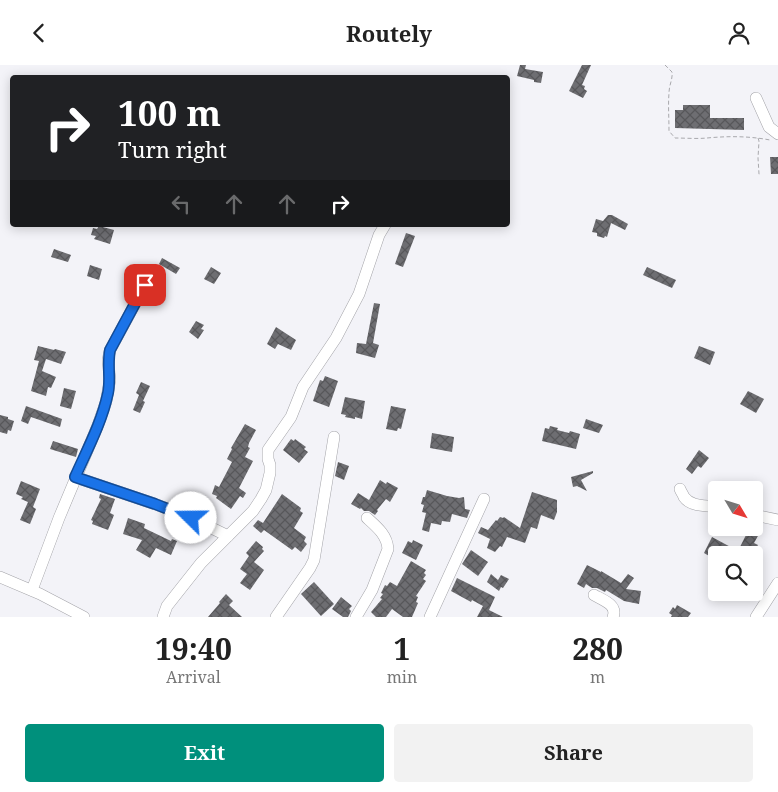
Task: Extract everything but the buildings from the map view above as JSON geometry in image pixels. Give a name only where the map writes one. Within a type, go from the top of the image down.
[{"type":"street","points":[[756,98],[775,137]]},
{"type":"street","points":[[163,617],[167,606],[201,563],[253,511],[261,499],[266,490],[270,473],[268,450],[291,417],[303,387],[336,338],[359,294],[379,235],[384,227]]},
{"type":"street","points":[[32,590],[106,402],[110,380],[108,360],[110,350],[148,280]]},
{"type":"street","points":[[276,617],[314,560],[334,437]]},
{"type":"street","points":[[75,477],[155,504],[191,518],[228,536]]},
{"type":"street","points":[[680,489],[689,502],[708,506]]},
{"type":"street","points":[[430,617],[484,499]]},
{"type":"street","points":[[763,517],[778,520]]},
{"type":"street","points":[[356,617],[372,590],[388,549],[385,537],[367,518]]},
{"type":"street","points":[[0,577],[32,590],[84,617]]},
{"type":"street","points":[[756,617],[778,583]]},
{"type":"street","points":[[594,595],[612,606],[615,610],[613,617]]},
{"type":"path","points":[[665,65],[672,72],[673,77],[669,94],[669,131],[675,138],[717,136],[775,137]]},
{"type":"path","points":[[757,138],[759,141],[760,176]]},
{"type":"route","points":[[145,285],[110,350],[108,360],[110,380],[106,402],[75,477],[191,518]]}]
